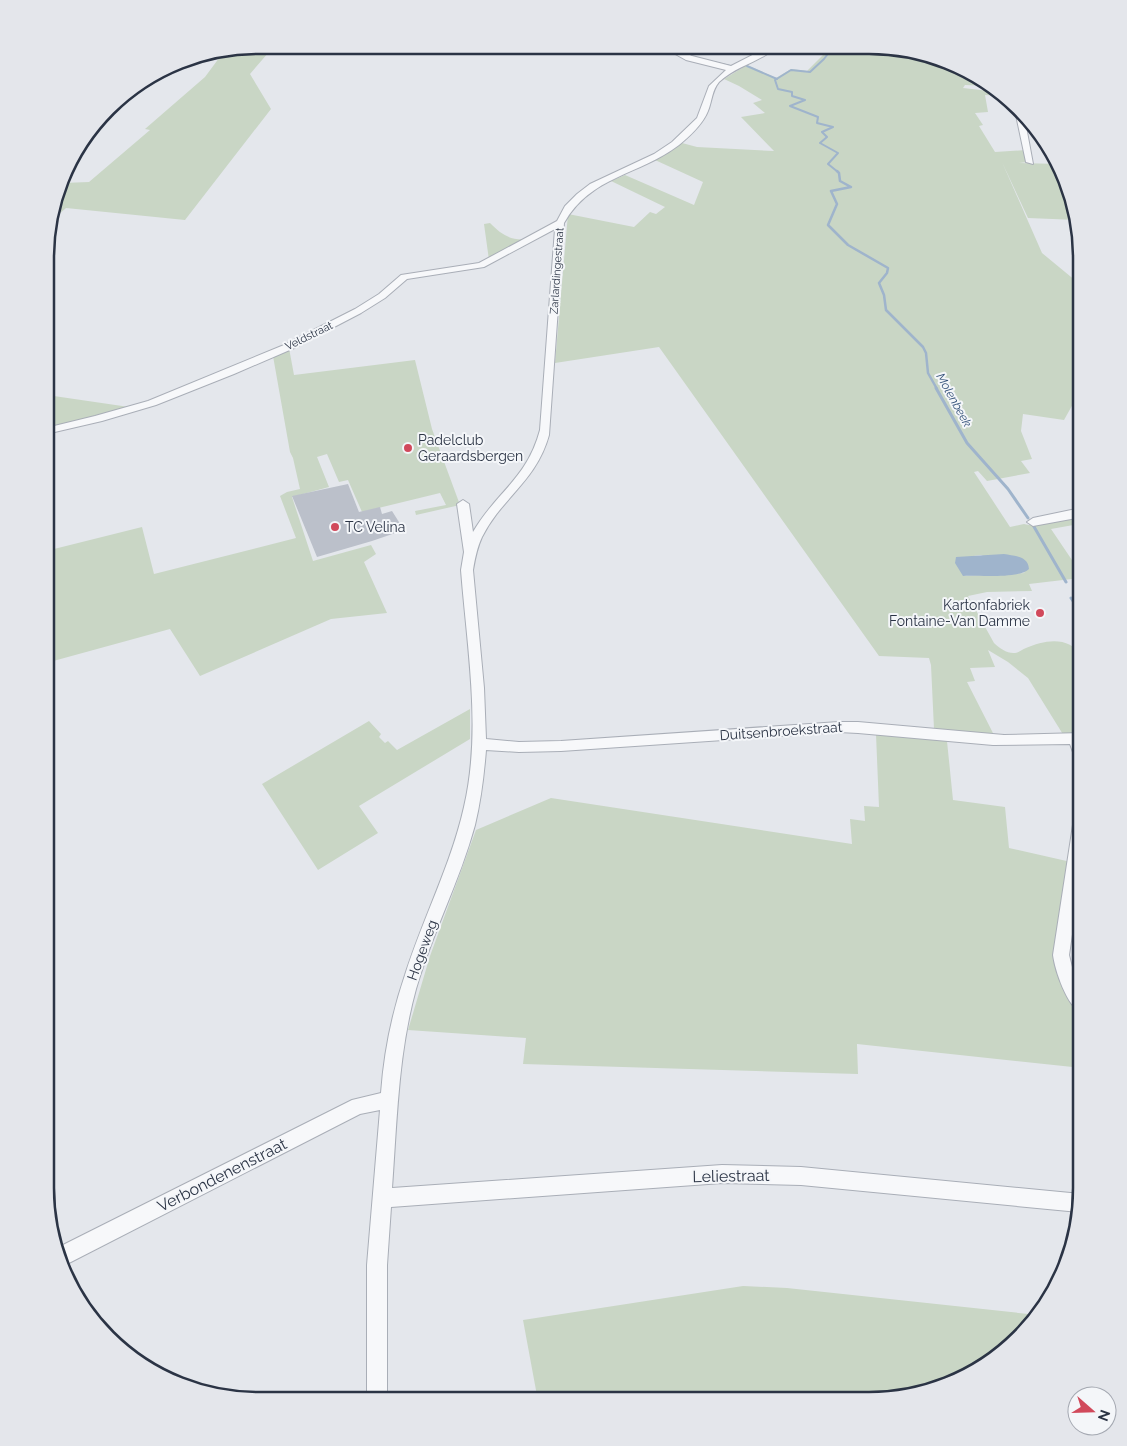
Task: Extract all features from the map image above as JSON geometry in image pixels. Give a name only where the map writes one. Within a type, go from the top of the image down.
[{"type":"street","points":[[680,54],[734,70]]},
{"type":"street","name":"Zarlardingestraat","points":[[470,552],[486,518],[531,466],[542,440],[547,410],[560,223],[569,206],[579,196],[608,178],[671,147],[688,132],[703,114],[715,83],[761,54]]},
{"type":"street","points":[[1021,121],[1030,162]]},
{"type":"street","name":"Veldstraat","points":[[54,429],[134,409],[230,372],[358,311],[382,296],[404,277],[481,265],[560,223]]},
{"type":"street","name":"Hogeweg","points":[[377,1392],[377,1265],[388,1100],[397,1033],[416,964],[465,833],[478,774],[480,706],[467,570],[470,552],[463,504]]},
{"type":"street","points":[[1033,522],[1073,514]]},
{"type":"street","name":"Duitsenbroekstraat","points":[[480,744],[519,747],[561,746],[839,727],[879,728],[991,740],[1044,742],[1073,739]]},
{"type":"street","points":[[1073,873],[1061,955],[1062,966],[1073,990]]},
{"type":"street","name":"Verbondenenstraat","points":[[65,1254],[358,1106],[388,1100]]},
{"type":"street","name":"Leliestraat","points":[[381,1198],[722,1174],[801,1176],[1073,1201]]},
{"type":"green space","points":[[267,54],[250,74],[271,109],[185,220],[66,208],[59,214],[68,183],[89,182],[150,130],[145,129],[205,77],[219,58],[231,55]]},
{"type":"green space","points":[[824,54],[883,54],[922,61],[947,69],[979,86],[965,85],[963,88],[986,91],[992,95],[985,95],[988,112],[975,113],[983,125],[979,126],[995,152],[1026,150],[1028,162],[1019,163],[1050,164],[1058,180],[1069,220],[1028,218],[1002,162],[1042,253],[1073,279],[1073,404],[1064,420],[1023,414],[1021,431],[1032,459],[1021,461],[1030,473],[987,481],[978,471],[974,472],[1010,527],[1024,524],[1029,525],[1072,515],[1073,525],[1051,529],[1073,562],[1073,579],[1029,584],[1032,591],[987,592],[968,596],[994,643],[1009,653],[1016,653],[1041,643],[1056,641],[1064,642],[1073,647],[1073,735],[1064,736],[1028,678],[1008,662],[988,650],[995,667],[970,668],[975,681],[967,682],[995,737],[934,729],[931,665],[929,658],[879,656],[659,347],[555,363],[568,214],[634,227],[650,212],[656,214],[665,207],[611,181],[625,175],[694,205],[703,182],[655,160],[682,143],[697,147],[774,151],[741,117],[765,113],[753,103],[762,100],[724,79],[747,65],[776,78],[791,69],[807,71]],"holes":[[[981,555],[1025,573],[964,576],[973,556]]]},
{"type":"green space","points":[[490,223],[507,236],[517,239],[528,239],[489,260],[484,224]]},
{"type":"green space","points":[[289,348],[294,375],[415,360],[432,429],[460,505],[416,515],[415,511],[446,505],[440,493],[362,512],[348,480],[339,482],[327,454],[317,457],[329,487],[292,497],[313,561],[371,545],[376,554],[364,562],[387,613],[331,619],[200,676],[170,629],[54,661],[54,549],[142,527],[154,574],[296,538],[280,496],[300,489],[290,452],[273,356]]},
{"type":"green space","points":[[54,396],[129,407],[54,428]]},
{"type":"green space","points":[[470,709],[470,739],[359,806],[378,833],[318,870],[262,784],[369,721],[381,734],[379,737],[385,743],[388,741],[397,750]]},
{"type":"green space","points":[[876,734],[947,741],[953,800],[1005,807],[1009,848],[1071,862],[1065,993],[1073,1004],[1073,1067],[857,1044],[858,1074],[523,1064],[526,1038],[408,1030],[430,956],[476,830],[551,798],[852,844],[850,819],[865,821],[864,806],[879,807]]},
{"type":"green space","points":[[743,1286],[787,1288],[1029,1314],[1004,1342],[983,1358],[960,1371],[922,1385],[883,1392],[536,1392],[523,1320]]},
{"type":"water","points":[[1004,554],[1024,559],[1029,569],[1017,574],[1008,575],[963,576],[955,563],[956,557]]},
{"type":"building","name":"TC Velina","points":[[348,484],[359,512],[380,507],[382,514],[392,511],[404,530],[317,557],[292,496]]},
{"type":"waterway","name":"Molenbeek","points":[[777,79],[791,70],[810,72],[828,54]]},
{"type":"waterway","name":"Molenbeek","points":[[700,59],[730,66]]},
{"type":"waterway","name":"Molenbeek","points":[[747,66],[777,79]]},
{"type":"waterway","name":"Molenbeek","points":[[777,79],[775,80],[778,89],[792,92],[792,96],[805,100],[790,106],[818,117],[817,123],[833,127],[822,132],[827,137],[820,143],[838,153],[828,164],[838,172]]},
{"type":"waterway","name":"Molenbeek","points":[[838,172],[840,181],[851,187],[831,191],[837,204],[828,225],[848,245],[888,268],[887,273],[879,283],[884,295],[886,310],[923,347],[926,353],[928,373],[937,389]]},
{"type":"waterway","name":"Molenbeek","points":[[936,388],[967,443],[1008,489],[1028,518]]},
{"type":"waterway","name":"Molenbeek","points":[[1033,525],[1066,582]]},
{"type":"place","name":"Padelclub Geraardsbergen","points":[[408,448]]},
{"type":"place","name":"TC Velina","points":[[335,527]]},
{"type":"place","name":"Kartonfabriek Fontaine-Van Damme","points":[[1040,613]]}]
